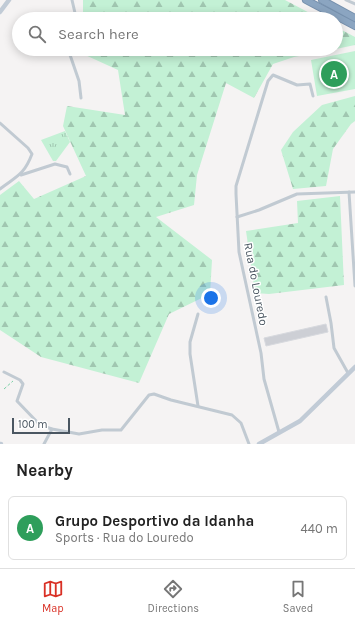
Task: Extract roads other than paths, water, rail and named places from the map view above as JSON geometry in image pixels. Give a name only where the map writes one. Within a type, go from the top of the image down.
[{"type":"highway","points":[[306,0],[329,12]]},
{"type":"highway","points":[[322,0],[355,18]]},
{"type":"highway","points":[[343,20],[355,26]]},
{"type":"street","points":[[0,12],[8,0]]},
{"type":"street","points":[[72,0],[75,12]]},
{"type":"street","points":[[346,0],[355,4]]},
{"type":"street","points":[[70,56],[79,81],[81,98]]},
{"type":"street","name":"Rua do Louredo","points":[[279,432],[264,379],[261,353],[239,252],[236,186],[268,80],[273,75],[297,85],[310,84],[313,96]]},
{"type":"street","points":[[0,123],[28,148],[32,154],[23,173],[0,189]]},
{"type":"street","points":[[18,176],[55,164],[67,167],[70,174]]},
{"type":"street","points":[[349,192],[355,286]]},
{"type":"street","points":[[237,217],[259,210],[297,194],[355,192]]},
{"type":"street","points":[[326,297],[334,348],[348,374]]},
{"type":"street","points":[[197,406],[190,354],[190,342],[198,314]]},
{"type":"street","points":[[259,444],[300,420],[355,368]]},
{"type":"street","points":[[4,372],[20,380],[23,384],[16,400],[40,425],[52,429],[79,434],[102,430],[121,430],[149,395],[154,394],[171,400],[232,415],[241,423],[249,444]]},
{"type":"street","points":[[44,444],[52,429]]},
{"type":"place","name":"Grupo Desportivo da Idanha","points":[[334,74]]}]
